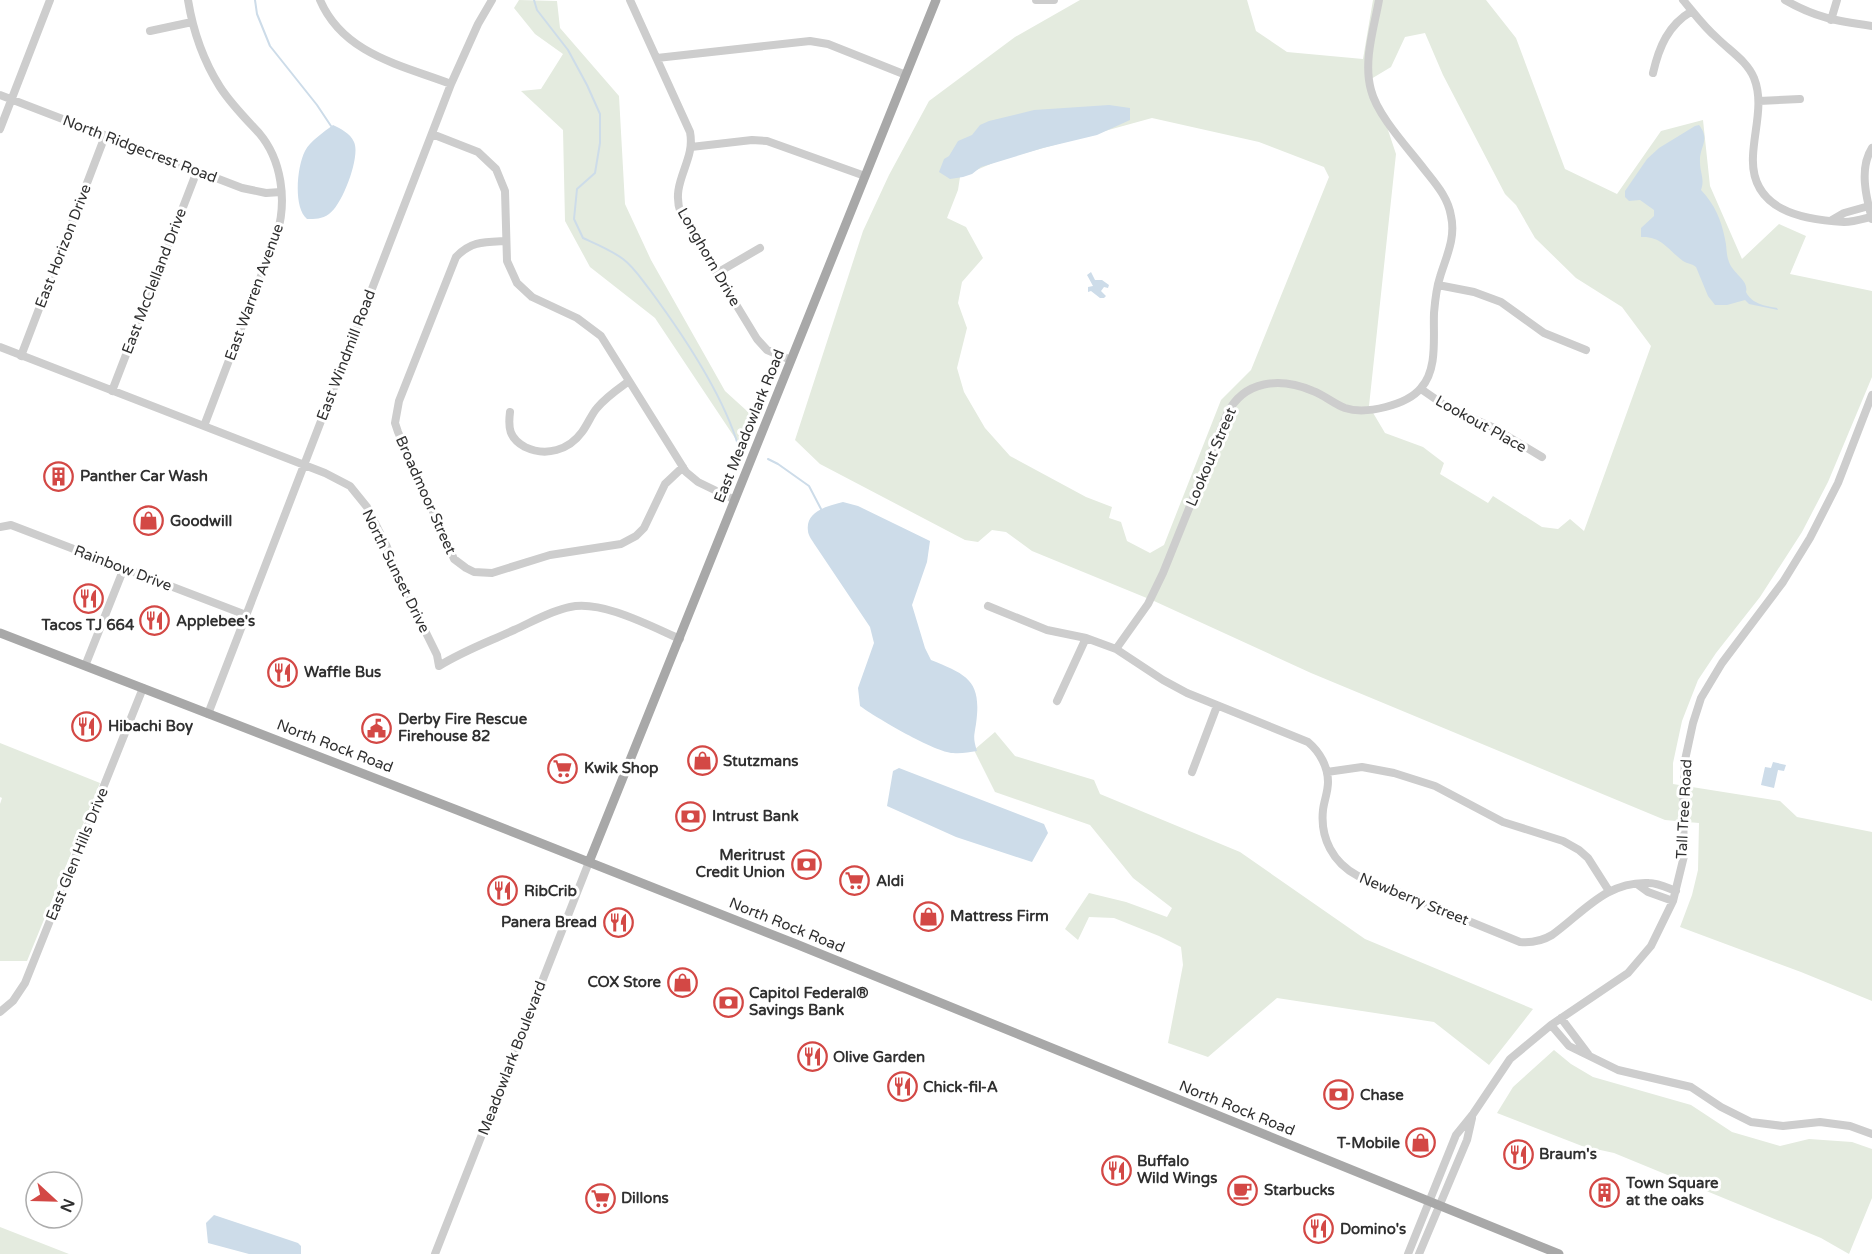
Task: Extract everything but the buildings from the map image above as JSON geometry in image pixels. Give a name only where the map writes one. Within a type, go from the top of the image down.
[{"type":"main road","name":"East Meadowlark Road","points":[[589,862],[936,0]]},
{"type":"main road","name":"North Rock Road","points":[[0,633],[796,944],[1559,1254]]},
{"type":"street","points":[[0,129],[50,0]]},
{"type":"street","name":"East Warren Avenue","points":[[188,0],[201,50],[218,84],[239,112],[260,134],[271,152],[278,168],[282,214],[277,234],[204,426]]},
{"type":"street","points":[[320,0],[334,25],[354,44],[367,52],[451,84]]},
{"type":"street","name":"East Windmill Road","points":[[208,714],[451,84],[477,24],[492,0]]},
{"type":"street","points":[[630,0],[688,127],[691,147],[753,140],[767,141],[865,176]]},
{"type":"street","points":[[1036,0],[1054,0]]},
{"type":"street","points":[[1379,0],[1368,63],[1370,89],[1381,112],[1444,197],[1451,215],[1452,232],[1449,252],[1435,299],[1433,357],[1421,389]]},
{"type":"street","points":[[1683,0],[1716,38],[1749,69],[1757,88],[1759,101],[1753,157],[1755,175],[1761,188],[1772,202],[1788,213],[1818,221],[1846,222],[1872,218],[1864,180],[1868,155],[1872,148]]},
{"type":"street","points":[[1785,0],[1814,16],[1872,26]]},
{"type":"street","points":[[1832,20],[1837,0]]},
{"type":"street","points":[[1653,73],[1658,53],[1672,26],[1692,11]]},
{"type":"street","points":[[150,31],[192,22]]},
{"type":"street","points":[[657,58],[810,41],[828,44],[906,75]]},
{"type":"street","name":"North Ridgecrest Road","points":[[0,95],[242,188],[266,194],[281,192]]},
{"type":"street","points":[[1759,101],[1800,99]]},
{"type":"street","points":[[432,134],[478,152],[496,169],[505,191],[509,267],[522,289],[537,301],[577,318],[601,336],[683,467],[698,482],[735,500]]},
{"type":"street","name":"East Horizon Drive","points":[[21,356],[105,136]]},
{"type":"street","name":"Longhorn Drive","points":[[691,147],[678,184],[677,199],[681,214],[763,347],[791,360]]},
{"type":"street","name":"East McClelland Drive","points":[[112,391],[196,171]]},
{"type":"street","points":[[1832,220],[1844,213],[1869,206]]},
{"type":"street","name":"Broadmoor Street","points":[[506,242],[474,243],[456,257],[404,387],[396,415],[398,432],[454,559],[474,572],[492,573],[550,555],[621,544],[636,536],[644,528],[665,484],[683,467]]},
{"type":"street","points":[[717,273],[760,248]]},
{"type":"street","points":[[1438,285],[1488,296],[1507,305],[1544,333],[1586,350]]},
{"type":"street","name":"North Sunset Drive","points":[[0,347],[204,426],[350,486],[367,507],[387,547],[396,572],[437,655],[439,666],[459,653],[551,612],[572,606],[600,608],[621,613],[680,639]]},
{"type":"street","points":[[510,412],[508,425],[511,435],[516,440],[534,450],[544,452],[561,450],[579,435],[593,413],[608,397],[629,381]]},
{"type":"street","name":"Lookout Street","points":[[1116,649],[1148,604],[1163,573],[1227,414],[1239,396],[1256,386],[1278,383],[1312,390],[1344,408],[1359,410],[1401,402],[1421,389]]},
{"type":"street","name":"Lookout Place","points":[[1421,389],[1450,409],[1492,427],[1542,457]]},
{"type":"street","name":"Tall Tree Road","points":[[1408,1254],[1467,1140],[1473,1113],[1510,1059],[1551,1024],[1628,973],[1651,946],[1677,891],[1684,856],[1683,810],[1686,760],[1693,723],[1701,698],[1722,663],[1783,582],[1810,538],[1838,483],[1872,395]]},
{"type":"street","name":"Rainbow Drive","points":[[0,527],[11,525],[246,615]]},
{"type":"street","points":[[85,666],[124,568]]},
{"type":"street","points":[[988,606],[1047,630],[1086,638],[1116,649],[1163,680],[1217,706],[1308,742],[1318,753],[1327,772],[1362,767],[1387,771],[1435,786],[1503,822],[1563,842],[1579,850],[1588,858],[1609,891]]},
{"type":"street","points":[[1056,701],[1086,638]]},
{"type":"street","name":"East Glen Hills Drive","points":[[0,1012],[13,1001],[25,983],[143,688]]},
{"type":"street","points":[[1192,772],[1217,706]]},
{"type":"street","name":"Newberry Street","points":[[1327,772],[1328,783],[1322,823],[1326,841],[1341,864],[1358,876],[1520,942],[1544,940],[1618,886],[1651,883],[1677,891]]},
{"type":"street","name":"Meadowlark Boulevard","points":[[435,1254],[589,862]]},
{"type":"street","points":[[1637,884],[1648,892],[1673,901]]},
{"type":"street","points":[[1562,1018],[1589,1055]]},
{"type":"street","points":[[1551,1024],[1569,1046],[1618,1070],[1691,1087],[1721,1107],[1751,1122],[1783,1126],[1820,1122],[1850,1126],[1872,1134]]},
{"type":"street","name":"Tall Tree Road","points":[[1419,1254],[1434,1204]]},
{"type":"shaded area","points":[[519,0],[557,1],[560,28],[619,96],[625,204],[651,260],[725,391],[758,421],[743,450],[655,318],[590,267],[565,221],[563,130],[521,91],[541,89],[563,54],[535,34],[514,8]]},
{"type":"shaded area","points":[[1080,0],[1247,0],[1256,31],[1287,52],[1363,59],[1373,0],[1486,0],[1516,38],[1565,169],[1617,194],[1661,131],[1703,120],[1710,186],[1742,259],[1779,224],[1806,236],[1790,274],[1872,291],[1872,377],[1828,482],[1802,532],[1760,597],[1698,680],[1682,721],[1673,763],[1673,784],[1780,801],[1797,817],[1872,832],[1872,1001],[1680,927],[1692,895],[1698,870],[1699,823],[1665,820],[1311,673],[1154,601],[1032,551],[1006,532],[992,530],[978,542],[965,540],[820,464],[795,440],[863,231],[889,175],[929,101],[1015,37]],"holes":[[[1425,33],[1443,75],[1505,194],[1516,205],[1535,238],[1576,278],[1622,307],[1651,346],[1584,531],[1570,519],[1558,529],[1542,527],[1493,496],[1488,503],[1440,474],[1444,463],[1423,447],[1385,433],[1369,406],[1396,154],[1371,79],[1391,67],[1405,37]],[[1152,118],[1259,142],[1324,167],[1329,177],[1251,370],[1221,400],[1164,545],[1150,553],[1127,541],[1121,522],[1109,518],[1112,507],[1086,497],[1010,456],[985,428],[964,392],[957,368],[967,328],[958,303],[962,282],[983,258],[966,227],[947,218],[958,190],[960,177],[1000,160]]]},
{"type":"shaded area","points":[[995,732],[1015,756],[1094,780],[1100,794],[1240,852],[1365,939],[1533,1009],[1489,1065],[1434,1022],[1277,998],[1208,1057],[1168,1043],[1183,965],[1181,947],[1114,918],[1089,917],[1078,940],[1065,929],[1089,893],[1126,902],[1167,917],[1172,908],[1133,878],[1090,825],[995,792],[974,750]]},
{"type":"shaded area","points":[[0,743],[100,783],[27,961],[0,961],[0,804],[2,798],[0,797]]},
{"type":"shaded area","points":[[1554,1050],[1571,1064],[1593,1077],[1691,1105],[1732,1132],[1780,1146],[1809,1139],[1852,1142],[1872,1149],[1872,1198],[1849,1254],[1821,1238],[1614,1153],[1582,1146],[1497,1113],[1513,1087]]},
{"type":"shaded area","points":[[0,1227],[69,1254],[0,1254]]},
{"type":"water","points":[[1109,105],[1130,108],[1130,120],[1097,135],[1043,148],[981,167],[963,177],[950,179],[939,172],[944,159],[949,156],[958,141],[972,135],[980,125],[989,121],[1034,110]]},
{"type":"water","points":[[333,125],[348,134],[354,142],[353,169],[334,209],[324,217],[307,219],[303,214],[298,197],[298,176],[302,158],[310,144]]},
{"type":"water","points":[[1699,125],[1704,135],[1700,157],[1703,183],[1701,190],[1714,207],[1719,219],[1729,262],[1745,284],[1746,292],[1755,302],[1778,310],[1749,304],[1745,300],[1727,305],[1715,305],[1708,296],[1696,267],[1683,261],[1660,241],[1641,237],[1641,228],[1654,216],[1654,210],[1640,200],[1629,201],[1625,197],[1625,191],[1647,159],[1659,148]]},
{"type":"water","points":[[1091,272],[1095,280],[1102,280],[1109,285],[1101,291],[1106,296],[1104,298],[1100,298],[1091,291],[1088,292],[1088,287],[1093,286],[1087,275]]},
{"type":"water","points":[[843,502],[858,506],[930,541],[927,562],[912,605],[931,660],[963,676],[974,689],[977,698],[974,738],[977,751],[953,753],[933,747],[860,706],[858,688],[874,643],[870,627],[808,531],[808,524],[814,514]]},
{"type":"water","points":[[1773,762],[1786,765],[1784,771],[1778,770],[1774,788],[1761,785],[1765,767],[1771,768]]},
{"type":"water","points":[[899,768],[1044,824],[1048,833],[1032,862],[956,837],[887,806],[893,771]]},
{"type":"water","points":[[214,1215],[298,1243],[301,1246],[301,1254],[249,1254],[208,1243],[206,1223]]},
{"type":"waterway","points":[[255,0],[257,14],[270,46],[331,126]]},
{"type":"waterway","points":[[534,0],[537,10],[568,50],[600,114],[600,143],[595,173],[577,189],[574,219],[583,238],[623,259],[650,290],[675,325],[712,385],[740,446]]},
{"type":"waterway","points":[[768,459],[809,486],[821,509]]},
{"type":"place","name":"Panther Car Wash","points":[[59,476]]},
{"type":"place","name":"Goodwill","points":[[149,521]]},
{"type":"place","name":"Tacos TJ 664","points":[[88,598]]},
{"type":"place","name":"Applebee's","points":[[155,621]]},
{"type":"place","name":"Waffle Bus","points":[[283,672]]},
{"type":"place","name":"Hibachi Boy","points":[[87,726]]},
{"type":"place","name":"Derby Fire Rescue Firehouse 82","points":[[377,728]]},
{"type":"place","name":"Stutzmans","points":[[702,761]]},
{"type":"place","name":"Kwik Shop","points":[[563,768]]},
{"type":"place","name":"Intrust Bank","points":[[691,816]]},
{"type":"place","name":"Meritrust Credit Union","points":[[806,864]]},
{"type":"place","name":"Aldi","points":[[855,881]]},
{"type":"place","name":"RibCrib","points":[[503,891]]},
{"type":"place","name":"Mattress Firm","points":[[929,916]]},
{"type":"place","name":"Panera Bread","points":[[618,922]]},
{"type":"place","name":"COX Store","points":[[682,982]]},
{"type":"place","name":"Capitol Federal® Savings Bank","points":[[728,1002]]},
{"type":"place","name":"Olive Garden","points":[[812,1057]]},
{"type":"place","name":"Chick-fil-A","points":[[902,1087]]},
{"type":"place","name":"Chase","points":[[1339,1095]]},
{"type":"place","name":"T-Mobile","points":[[1421,1143]]},
{"type":"place","name":"Braum's","points":[[1518,1154]]},
{"type":"place","name":"Buffalo Wild Wings","points":[[1116,1170]]},
{"type":"place","name":"Starbucks","points":[[1243,1190]]},
{"type":"place","name":"Town Square at the oaks","points":[[1605,1192]]},
{"type":"place","name":"Dillons","points":[[600,1198]]},
{"type":"place","name":"Domino's","points":[[1319,1229]]}]
